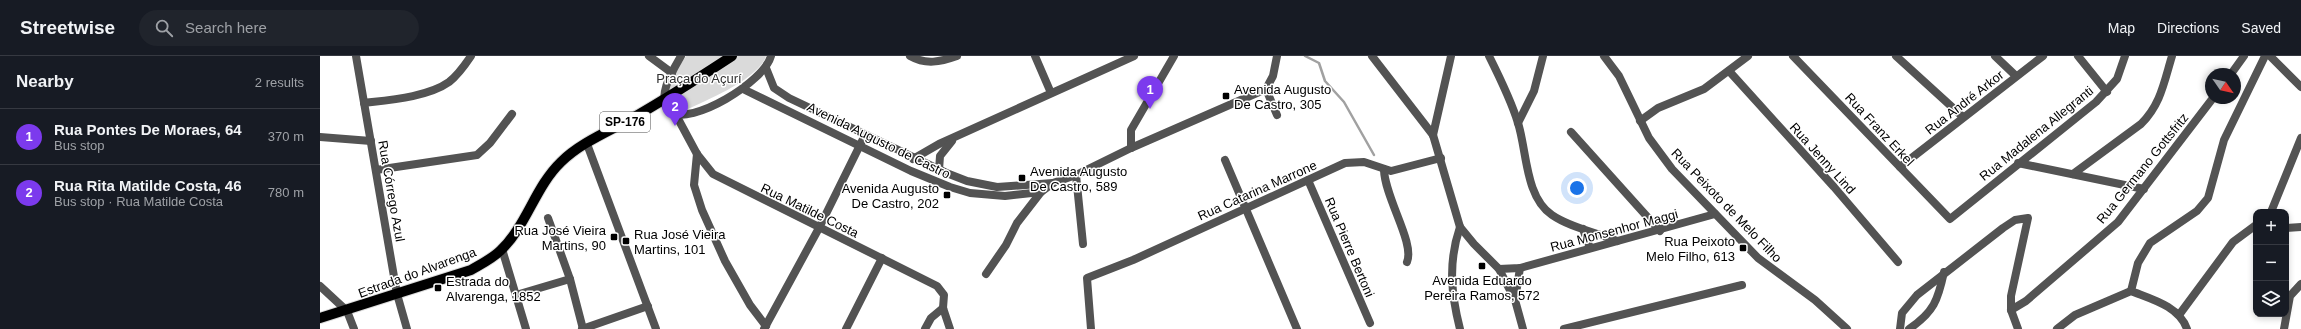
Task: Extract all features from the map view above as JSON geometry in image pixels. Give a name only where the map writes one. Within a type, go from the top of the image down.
[{"type":"main road","name":"Estrada do Alvarenga","points":[[320,318],[347,311],[471,270],[490,259],[502,250],[526,215],[549,175],[561,162],[587,144],[664,100],[732,56]]},
{"type":"street","name":"Rua Córrego Azul","points":[[356,56],[397,294],[407,329]]},
{"type":"street","points":[[364,103],[394,99],[439,87],[450,81],[471,56]]},
{"type":"street","points":[[649,56],[672,73]]},
{"type":"street","points":[[681,56],[664,93],[666,109],[676,115],[683,115],[706,108],[743,89],[766,68],[771,56]]},
{"type":"street","points":[[910,56],[923,61],[932,62],[957,56]]},
{"type":"street","points":[[1035,56],[1051,93]]},
{"type":"street","points":[[913,159],[938,144],[954,139],[1134,56]]},
{"type":"street","points":[[1131,148],[1131,130],[1174,56]]},
{"type":"street","points":[[1277,115],[1266,89],[1273,76],[1278,56]]},
{"type":"street","points":[[1433,135],[1451,56]]},
{"type":"street","points":[[1489,56],[1518,123],[1536,194],[1552,215],[1583,229],[1617,241]]},
{"type":"street","points":[[1518,123],[1534,91],[1543,56]]},
{"type":"street","name":"Rua Peixoto de Melo Filho","points":[[1604,56],[1620,76],[1640,120],[1658,151],[1715,214],[1758,258],[1815,300],[1844,328]]},
{"type":"street","points":[[1640,120],[1658,108],[1694,94],[1729,71],[1748,56]]},
{"type":"street","name":"Rua Franz Erkel","points":[[1793,56],[1950,219]]},
{"type":"street","points":[[1896,56],[1964,118]]},
{"type":"street","points":[[1995,56],[2016,76]]},
{"type":"street","name":"Rua André Arkor","points":[[1900,167],[2042,56]]},
{"type":"street","points":[[2078,56],[2107,92]]},
{"type":"street","name":"Rua Madalena Allegranti","points":[[1950,219],[2107,92],[2117,79],[2125,56]]},
{"type":"street","points":[[2073,174],[2141,124],[2150,114],[2160,96],[2172,56]]},
{"type":"street","points":[[2235,68],[2244,56]]},
{"type":"street","points":[[2131,291],[2138,263],[2150,243],[2197,211],[2208,198],[2224,140],[2265,56]]},
{"type":"street","points":[[2270,56],[2301,87]]},
{"type":"street","points":[[1376,58],[1433,135],[1460,227],[1474,244],[1499,269],[1515,300],[1523,329]]},
{"type":"street","name":"Avenida Augusto de Castro","points":[[766,68],[774,88],[789,98],[865,134],[913,159],[939,170],[984,185],[1011,187],[1053,183],[1076,175],[1131,148],[1266,89]]},
{"type":"street","name":"Rua Jenny Lind","points":[[1729,71],[1898,262]]},
{"type":"street","name":"Avenida Augusto de Castro","points":[[743,89],[783,107],[911,171],[970,193],[1005,196],[1041,192],[1053,183]]},
{"type":"street","points":[[783,107],[789,98]]},
{"type":"street","name":"Rua Germano Gottsfritz","points":[[2011,310],[2026,301],[2106,232],[2144,189],[2208,104]]},
{"type":"street","points":[[376,170],[477,155],[490,143],[512,114]]},
{"type":"street","name":"Rua Matilde Costa","points":[[676,115],[697,154],[713,174],[724,182],[937,286],[944,294],[943,308],[950,329]]},
{"type":"street","points":[[1571,132],[1660,231]]},
{"type":"street","points":[[697,154],[694,184],[702,210],[725,261],[765,328],[819,228],[865,134]]},
{"type":"street","points":[[320,137],[371,141]]},
{"type":"street","points":[[2272,209],[2301,138]]},
{"type":"street","points":[[939,170],[940,156],[954,139]]},
{"type":"street","points":[[587,144],[656,329]]},
{"type":"street","name":"Rua Catarina Marrone","points":[[1091,329],[1087,278],[1133,260],[1345,163],[1356,161],[1372,164],[1384,170],[1405,168],[1441,158]]},
{"type":"street","points":[[1225,160],[1297,329]]},
{"type":"street","points":[[2018,163],[2144,189]]},
{"type":"street","points":[[1384,170],[1387,191],[1408,243],[1409,258],[1407,262]]},
{"type":"street","points":[[1076,175],[1083,244]]},
{"type":"street","name":"Rua Pierre Bertoni","points":[[1308,180],[1370,323]]},
{"type":"street","points":[[986,274],[1006,245],[1017,223],[1041,192]]},
{"type":"street","name":"Rua Monsenhor Maggi","points":[[1499,269],[1520,268],[1590,248],[1660,231],[1715,214]]},
{"type":"street","points":[[548,218],[570,279],[582,329],[648,306]]},
{"type":"street","points":[[1900,329],[1902,313],[1909,303],[1944,272],[2010,223],[2028,218],[2011,296],[2011,310],[2018,329]]},
{"type":"street","points":[[1460,227],[1453,250],[1451,271],[1453,299],[1460,329]]},
{"type":"street","points":[[2180,315],[2233,242],[2253,227]]},
{"type":"street","points":[[2289,228],[2301,227]]},
{"type":"street","points":[[1583,229],[1590,248]]},
{"type":"street","points":[[502,250],[526,329]]},
{"type":"street","points":[[846,329],[882,258]]},
{"type":"street","points":[[1515,300],[1520,268]]},
{"type":"street","points":[[1909,329],[1931,310],[1940,294],[1944,272]]},
{"type":"street","points":[[516,295],[570,279]]},
{"type":"street","points":[[2284,329],[2290,296],[2301,284]]},
{"type":"street","points":[[1564,329],[1742,285]]},
{"type":"street","points":[[320,286],[347,311],[354,329]]},
{"type":"street","points":[[2056,329],[2075,315],[2131,291],[2168,307],[2180,315],[2187,329]]},
{"type":"street","points":[[925,329],[931,318],[943,308]]},
{"type":"green space","name":"Praça do Açurí","points":[[686,56],[766,56],[754,73],[743,81],[706,101],[678,112],[671,101],[670,86],[673,74]]},
{"type":"waterway","points":[[1305,56],[1319,63],[1325,81],[1344,102],[1374,155]]},
{"type":"place","name":"Avenida Augusto De Castro, 305","points":[[1226,96]]},
{"type":"place","name":"Rua Pontes De Moraes, 64","points":[[1150,109]]},
{"type":"place","name":"Rua Rita Matilde Costa, 46","points":[[675,126]]},
{"type":"place","name":"Avenida Augusto De Castro, 589","points":[[1022,178]]},
{"type":"place","name":"Avenida Augusto De Castro, 202","points":[[947,195]]},
{"type":"place","name":"Rua José Vieira Martins, 90","points":[[614,237]]},
{"type":"place","name":"Rua José Vieira Martins, 101","points":[[626,241]]},
{"type":"place","name":"Rua Peixoto Melo Filho, 613","points":[[1743,248]]},
{"type":"place","name":"Avenida Eduardo Pereira Ramos, 572","points":[[1482,266]]},
{"type":"place","name":"Estrada do Alvarenga, 1852","points":[[438,288]]}]
